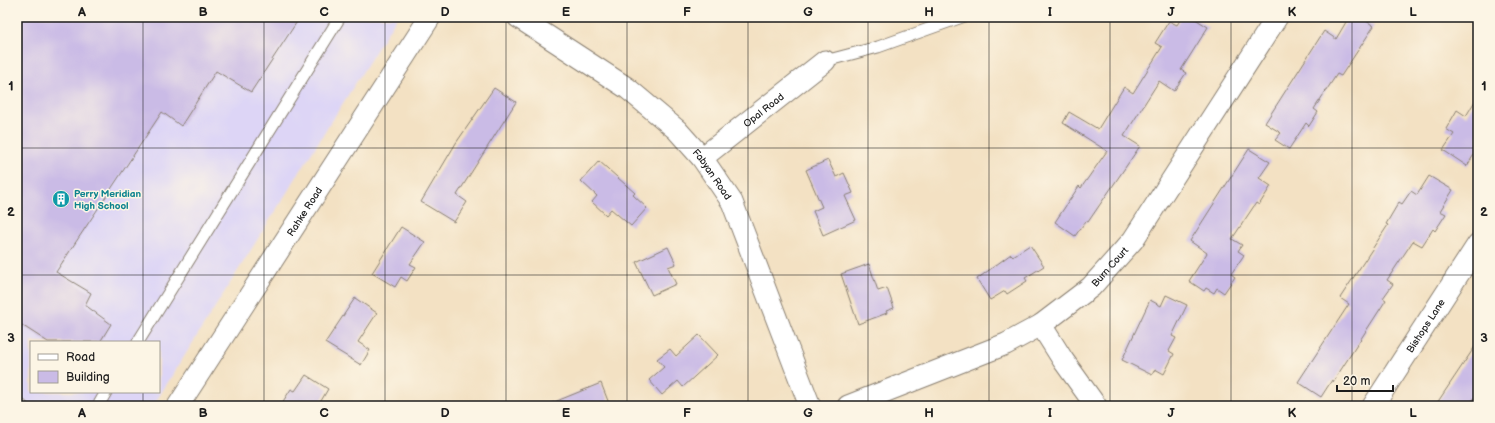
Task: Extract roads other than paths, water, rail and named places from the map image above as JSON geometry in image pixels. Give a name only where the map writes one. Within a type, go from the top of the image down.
[{"type":"street","name":"Fabyan Road","points":[[518,17],[627,88],[677,130],[702,158],[732,202],[810,406]]},
{"type":"street","name":"Burn Court","points":[[848,406],[1006,344],[1041,325],[1091,287],[1133,240],[1277,17]]},
{"type":"street","name":"Rahke Road","points":[[178,406],[426,18]]},
{"type":"street","name":"Opal Road","points":[[702,158],[825,61]]},
{"type":"street","name":"Bishops Lane","points":[[1373,406],[1478,244]]},
{"type":"street","points":[[1041,325],[1063,360],[1096,406]]},
{"type":"lane","points":[[139,341],[340,17]]},
{"type":"lane","points":[[825,61],[878,47],[962,17]]},
{"type":"lane","points":[[98,406],[105,393]]},
{"type":"lane","points":[[17,403],[22,406]]},
{"type":"place","name":"Perry Meridian High School","points":[[61,199]]}]
